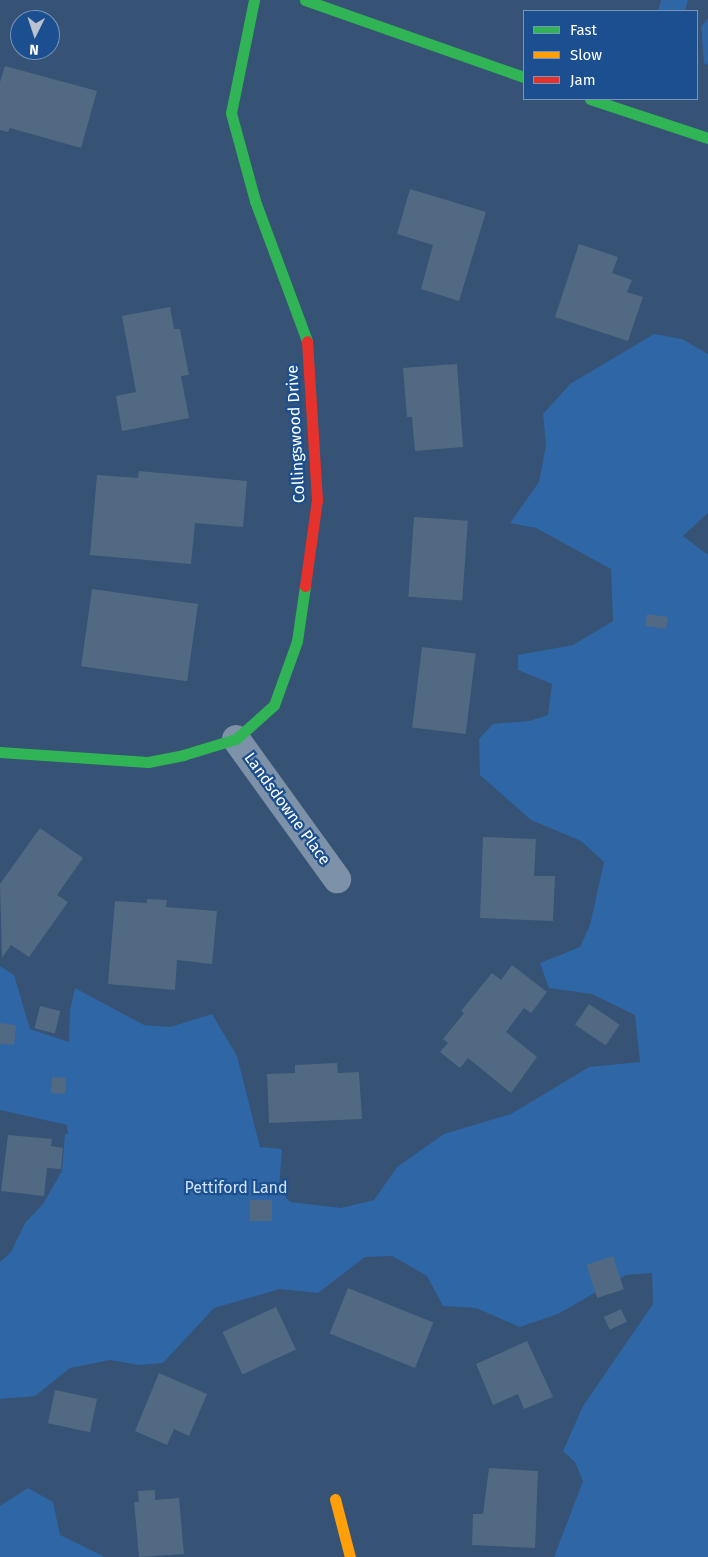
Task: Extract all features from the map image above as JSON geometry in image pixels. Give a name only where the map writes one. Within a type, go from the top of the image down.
[{"type":"street","name":"Collingswood Drive","points":[[0,752],[148,762],[184,755],[236,739],[274,705],[297,641],[317,500],[308,343],[255,202],[231,113],[254,0]]},
{"type":"street","points":[[305,0],[371,25],[523,77]]},
{"type":"street","points":[[593,100],[708,138]]},
{"type":"street","name":"Landsdowne Place","points":[[236,739],[337,879]]},
{"type":"street","points":[[335,1499],[350,1557]]},
{"type":"green space","points":[[661,0],[688,0],[685,10],[658,10]]},
{"type":"green space","points":[[708,18],[708,65],[704,63],[701,27]]},
{"type":"green space","name":"Pettiford Land","points":[[654,334],[682,339],[708,354],[708,513],[683,536],[708,555],[708,1557],[554,1557],[583,1481],[575,1462],[563,1451],[583,1406],[653,1304],[652,1273],[626,1275],[558,1314],[520,1327],[476,1308],[443,1306],[427,1276],[392,1256],[365,1257],[318,1293],[280,1289],[214,1308],[163,1363],[139,1365],[110,1360],[70,1368],[35,1396],[0,1399],[0,1262],[11,1252],[25,1223],[43,1204],[62,1171],[65,1134],[68,1134],[67,1125],[0,1110],[0,966],[14,975],[30,1029],[69,1042],[70,1010],[75,988],[144,1025],[170,1027],[212,1014],[237,1056],[260,1147],[282,1149],[279,1189],[290,1202],[341,1208],[374,1200],[397,1167],[444,1134],[511,1114],[589,1067],[640,1062],[635,1015],[592,994],[549,988],[540,963],[580,947],[590,925],[604,862],[581,841],[531,820],[480,775],[479,739],[493,724],[529,721],[548,715],[552,684],[518,670],[518,655],[573,645],[613,621],[611,569],[536,528],[510,523],[539,482],[546,445],[543,414],[570,384]]},
{"type":"green space","points":[[28,1488],[53,1502],[60,1535],[105,1557],[0,1557],[0,1506]]},
{"type":"building","points":[[5,66],[97,91],[81,148],[10,128],[8,132],[0,130],[0,82]]},
{"type":"building","points":[[410,189],[486,212],[459,301],[421,289],[433,245],[397,234]]},
{"type":"building","points":[[579,244],[618,257],[612,273],[632,280],[627,292],[643,297],[628,341],[555,317]]},
{"type":"building","points":[[170,307],[174,329],[180,329],[189,375],[181,376],[189,418],[122,431],[116,396],[136,392],[122,316]]},
{"type":"building","points":[[457,364],[463,447],[415,451],[412,417],[407,417],[403,368]]},
{"type":"building","points":[[139,471],[247,481],[243,527],[195,523],[191,564],[90,555],[97,475],[138,478]]},
{"type":"building","points":[[414,517],[468,521],[462,601],[408,597]]},
{"type":"building","points":[[92,589],[198,604],[187,681],[81,666]]},
{"type":"building","points":[[647,614],[668,617],[666,629],[645,626]]},
{"type":"building","points":[[422,647],[476,654],[466,734],[412,727]]},
{"type":"building","points":[[40,828],[83,858],[57,895],[68,902],[29,957],[11,945],[2,958],[0,884]]},
{"type":"building","points":[[483,837],[536,839],[534,876],[555,876],[553,921],[480,918]]},
{"type":"building","points":[[147,899],[167,900],[166,907],[217,911],[212,964],[177,960],[175,990],[108,984],[115,901],[147,903]]},
{"type":"building","points":[[512,965],[547,992],[531,1013],[524,1008],[506,1032],[537,1057],[511,1093],[468,1058],[460,1068],[440,1052],[448,1043],[443,1039],[464,1013],[461,1011],[492,973],[501,980]]},
{"type":"building","points":[[589,1004],[620,1025],[606,1045],[575,1025]]},
{"type":"building","points":[[40,1006],[60,1011],[55,1033],[34,1028]]},
{"type":"building","points":[[0,1023],[16,1025],[14,1045],[0,1044]]},
{"type":"building","points":[[337,1063],[338,1073],[359,1072],[362,1119],[269,1123],[267,1074],[295,1073],[295,1065]]},
{"type":"building","points":[[52,1077],[66,1078],[65,1094],[51,1093]]},
{"type":"building","points":[[8,1135],[52,1139],[51,1146],[63,1148],[61,1169],[47,1168],[44,1196],[1,1191]]},
{"type":"building","points":[[250,1200],[272,1200],[272,1221],[250,1221]]},
{"type":"building","points":[[613,1256],[624,1289],[597,1298],[586,1265]]},
{"type":"building","points":[[348,1288],[433,1322],[415,1368],[330,1333]]},
{"type":"building","points":[[276,1307],[296,1350],[242,1375],[223,1332]]},
{"type":"building","points":[[621,1309],[627,1322],[610,1330],[604,1317]]},
{"type":"building","points":[[527,1341],[553,1397],[524,1409],[518,1394],[493,1405],[476,1364]]},
{"type":"building","points":[[159,1373],[207,1394],[189,1436],[174,1429],[167,1445],[135,1431]]},
{"type":"building","points":[[55,1390],[97,1399],[90,1432],[48,1423]]},
{"type":"building","points":[[489,1468],[538,1471],[535,1548],[472,1545],[473,1514],[483,1514]]},
{"type":"building","points":[[155,1490],[155,1500],[179,1498],[184,1554],[139,1557],[134,1502],[139,1502],[138,1491]]},
{"type":"traffic: fast","points":[[254,0],[231,113],[255,201],[307,341]]},
{"type":"traffic: fast","points":[[305,0],[523,77]]},
{"type":"traffic: fast","points":[[593,100],[708,138]]},
{"type":"traffic: fast","points":[[0,752],[148,762],[183,755],[236,739],[274,705],[297,641],[305,586]]},
{"type":"traffic: slow","points":[[335,1499],[350,1557]]},
{"type":"traffic: jam","points":[[305,586],[317,500],[307,341]]}]
